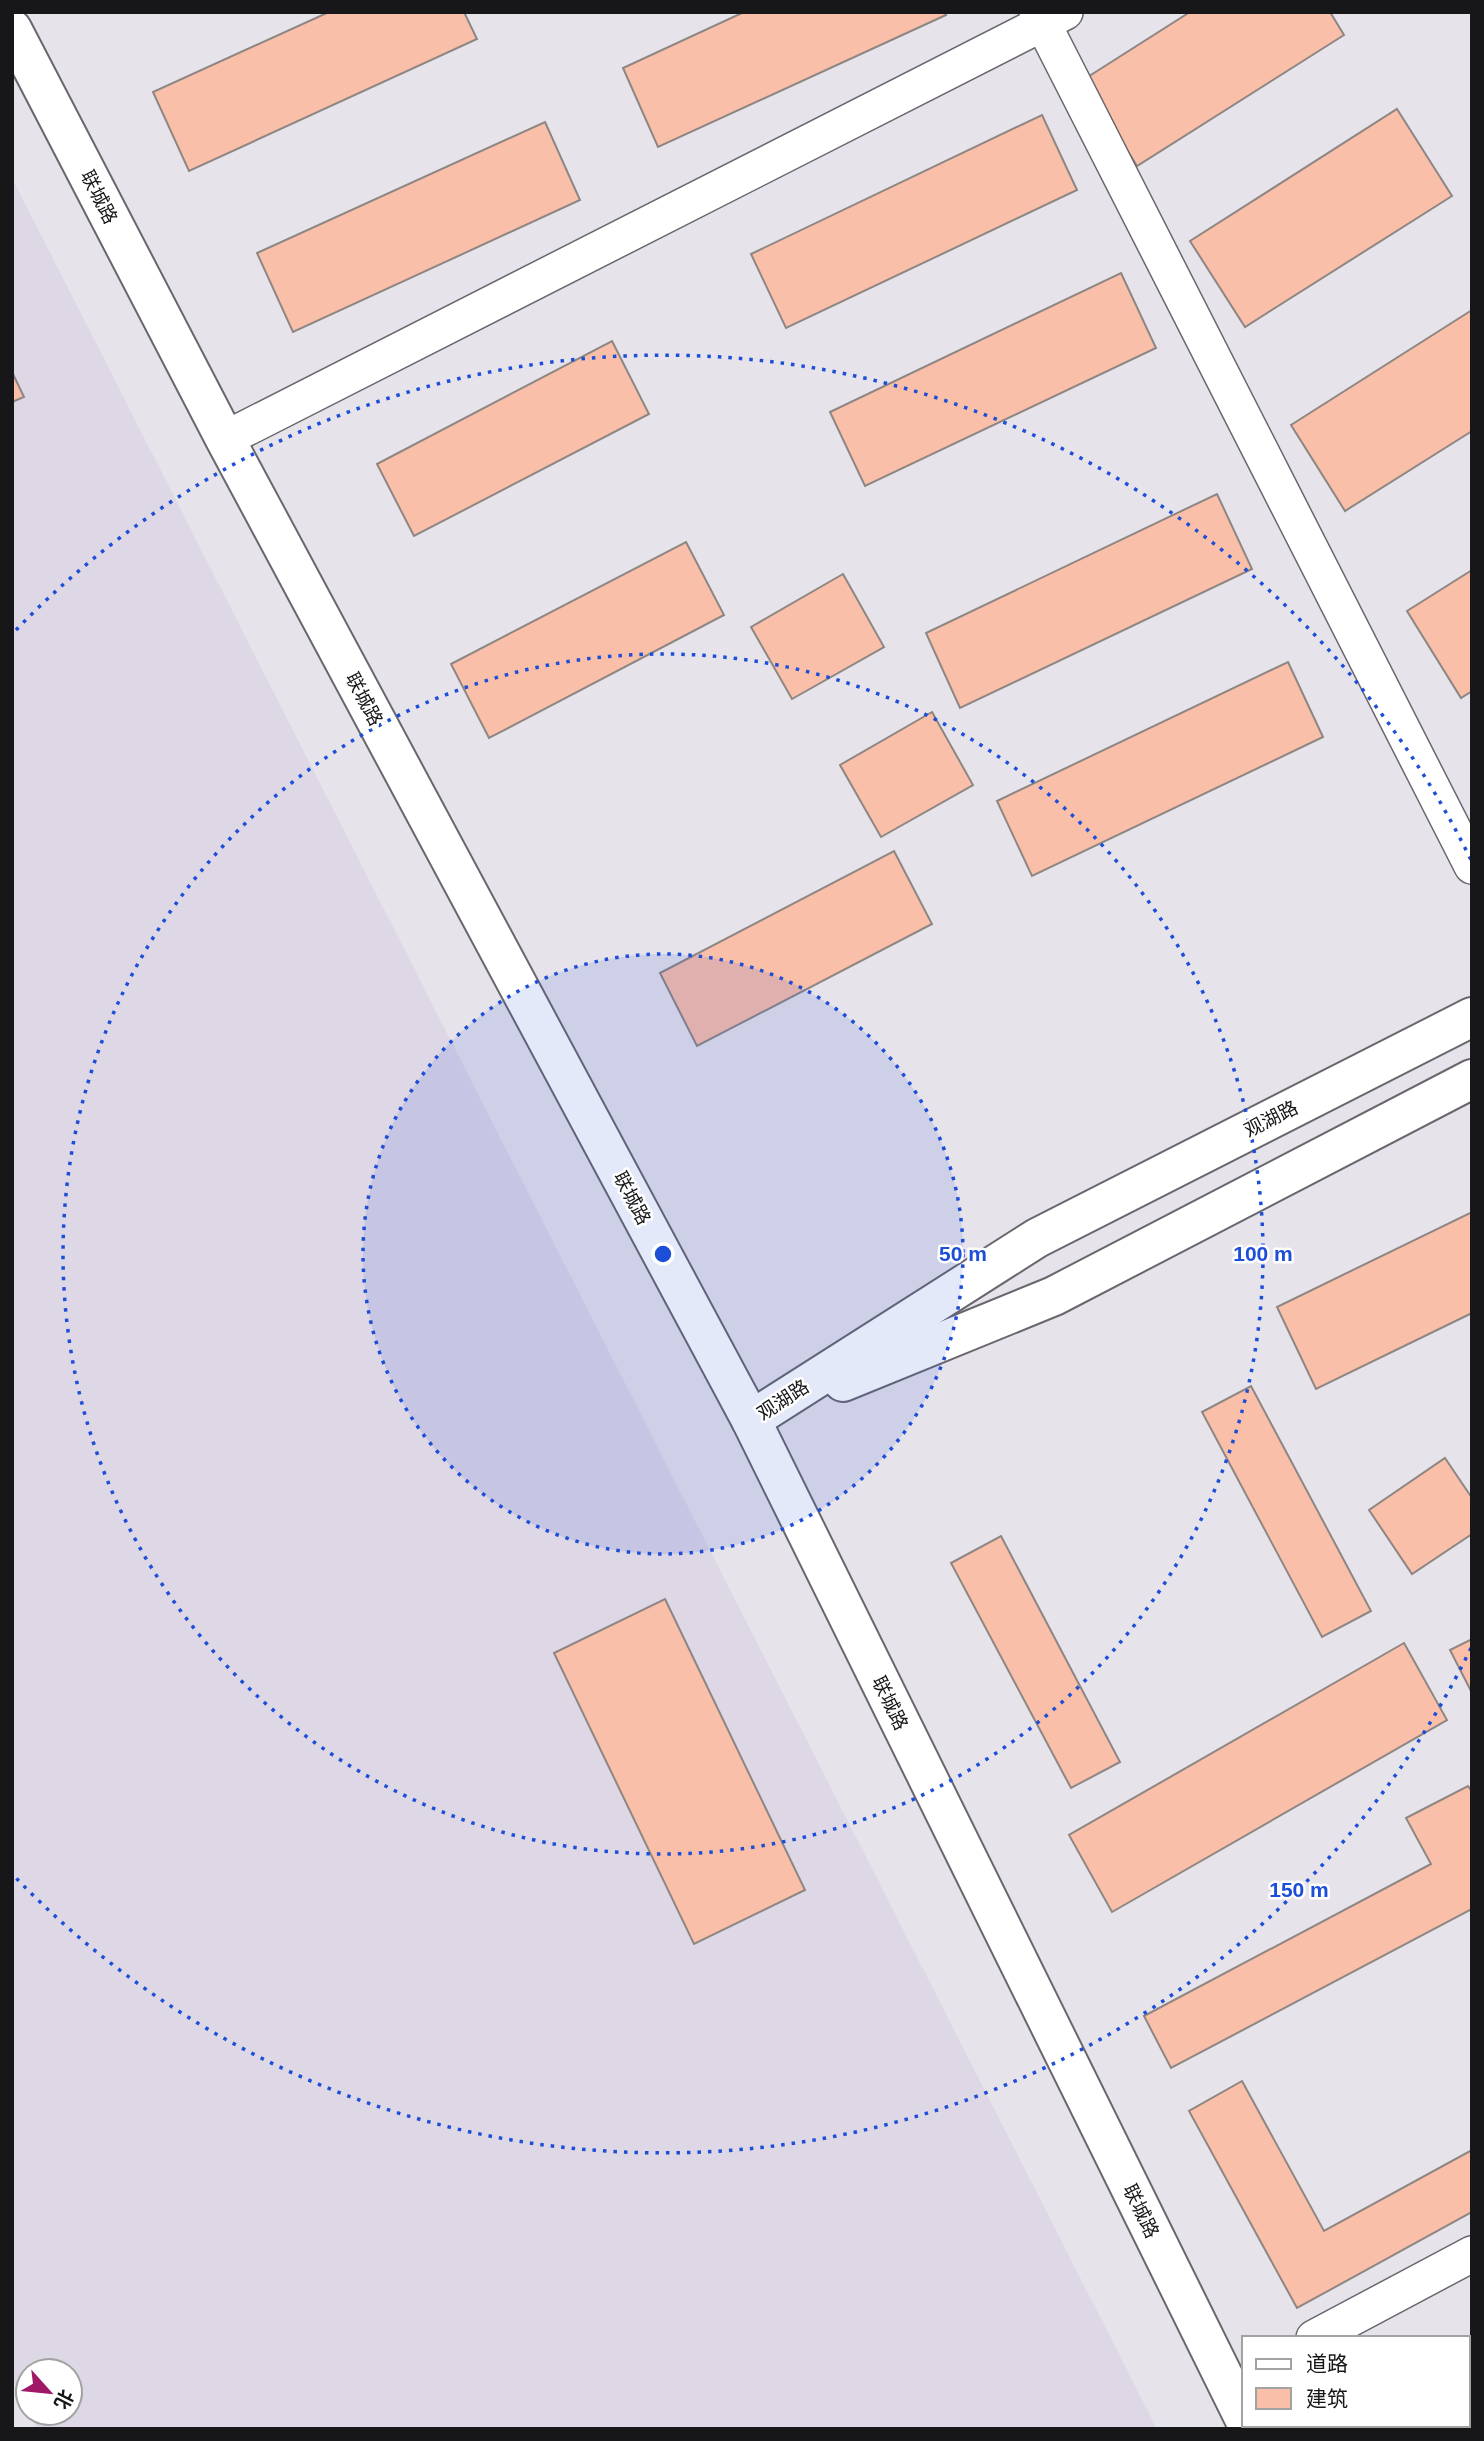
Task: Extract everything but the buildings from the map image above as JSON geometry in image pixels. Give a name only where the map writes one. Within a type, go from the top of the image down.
[{"type":"main road","name":"联城路","points":[[12,29],[225,439],[751,1420],[1236,2380],[1242,2408]]},
{"type":"main road","name":"观湖路","points":[[751,1420],[1037,1238],[1472,1017]]},
{"type":"main road","name":"观湖路","points":[[751,1420],[1054,1296],[1472,1079]]},
{"type":"street","points":[[225,439],[1048,16],[1472,866]]},
{"type":"street","points":[[1318,2336],[1472,2253]]},
{"type":"shaded area","points":[[12,178],[1157,2429],[37,2429],[36,2427],[84,2427],[84,2357],[14,2357],[14,2383]]}]
